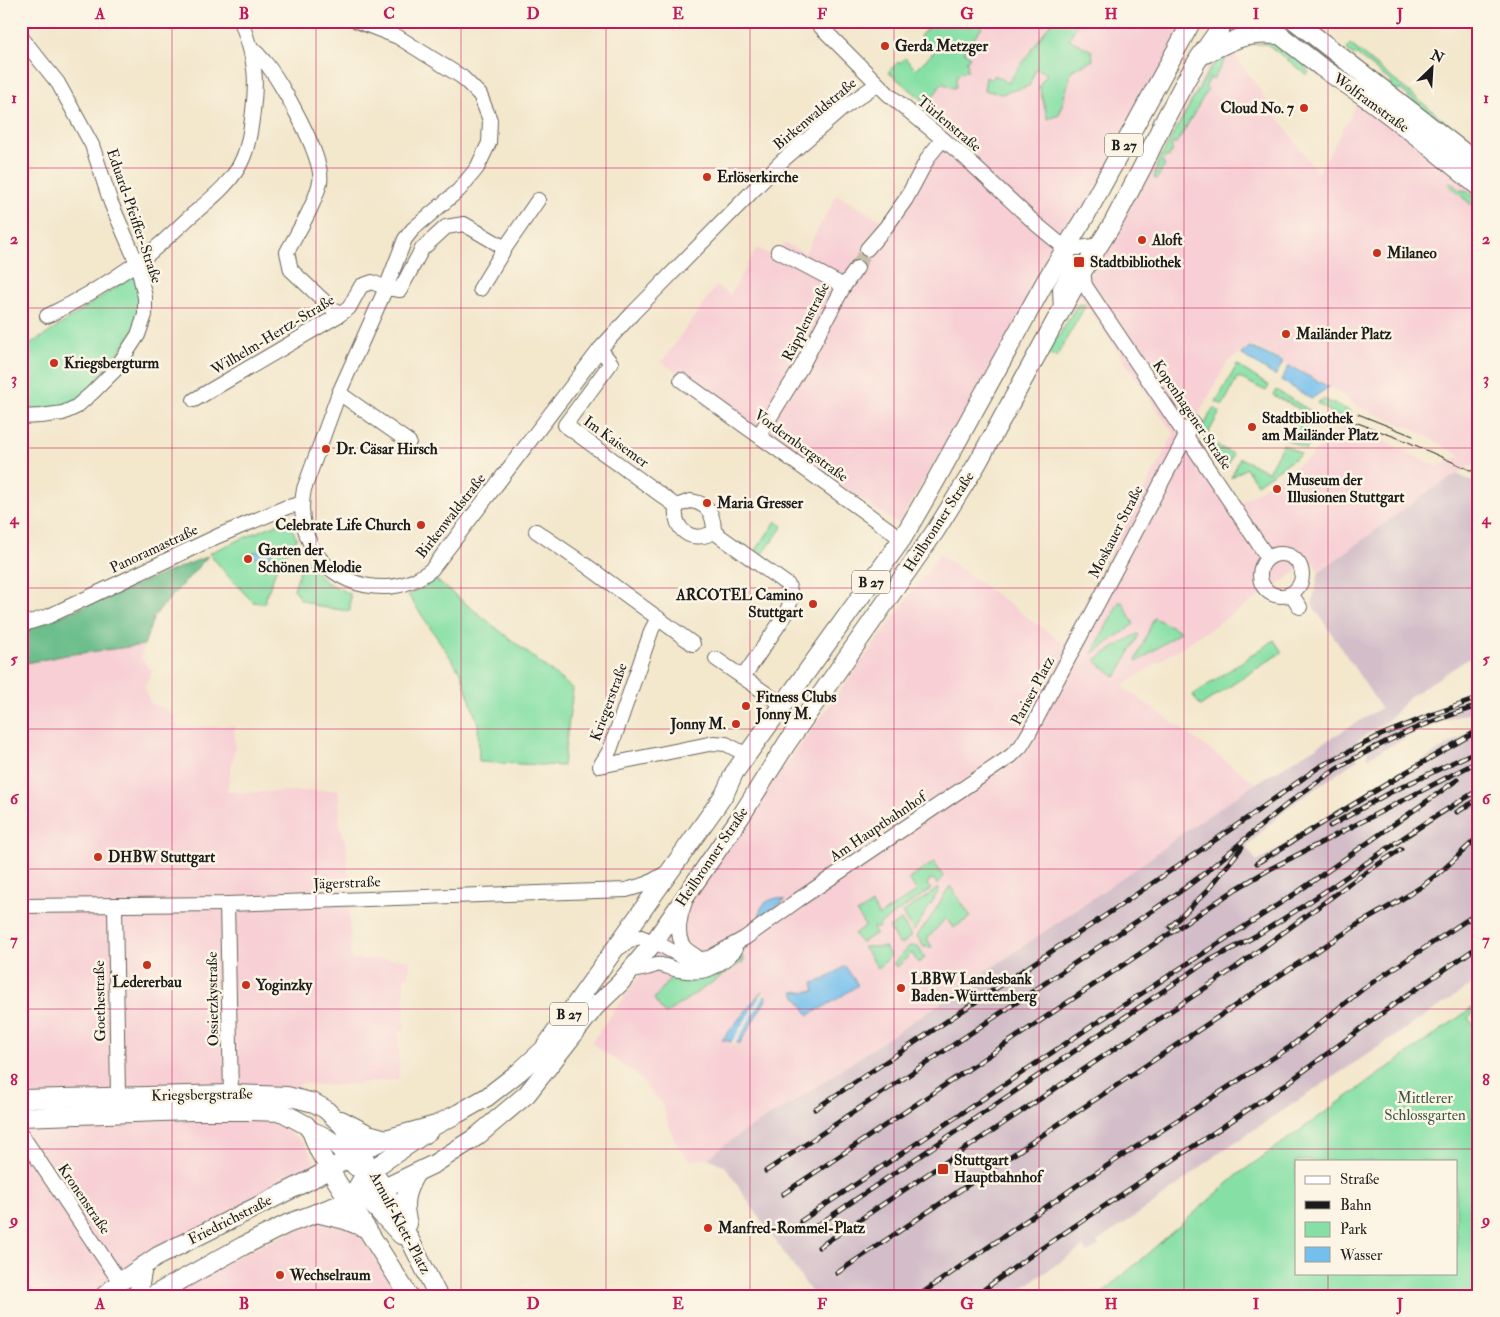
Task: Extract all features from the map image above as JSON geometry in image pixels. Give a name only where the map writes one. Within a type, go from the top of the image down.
[{"type":"main road","name":"Heilbronner Straße","points":[[361,1164],[386,1139],[436,1125],[487,1097],[537,1057],[557,1033],[579,998],[725,793],[734,773],[902,539],[1045,282],[1098,192],[1192,21]]},
{"type":"main road","name":"Heilbronner Straße","points":[[384,1188],[457,1150],[476,1137],[527,1094],[595,1007],[630,971],[647,943],[688,892],[741,816],[793,735],[936,530],[977,464],[1070,294],[1113,224],[1163,123],[1199,58],[1225,21]]},
{"type":"main road","name":"Wolframstraße","points":[[1262,21],[1321,67],[1418,137],[1479,187]]},
{"type":"main road","name":"Wolframstraße","points":[[1295,21],[1479,164]]},
{"type":"main road","points":[[1199,58],[1240,37],[1252,34],[1278,35]]},
{"type":"main road","points":[[1321,67],[1333,51]]},
{"type":"main road","points":[[1098,192],[1098,214],[1113,224]]},
{"type":"main road","name":"Kriegsbergstraße","points":[[21,1099],[231,1094],[296,1097],[314,1103],[334,1116],[361,1164]]},
{"type":"main road","name":"Kriegsbergstraße","points":[[21,1117],[190,1111],[282,1112],[298,1119],[311,1131],[319,1151],[330,1169]]},
{"type":"main road","points":[[334,1116],[368,1134],[386,1139]]},
{"type":"main road","points":[[361,1164],[424,1136],[436,1125]]},
{"type":"main road","points":[[311,1131],[322,1134],[361,1164]]},
{"type":"main road","points":[[361,1164],[355,1193],[410,1244]]},
{"type":"main road","name":"Friedrichstraße","points":[[104,1296],[143,1266],[181,1244],[330,1169],[361,1164]]},
{"type":"main road","name":"Arnulf-Klett-Platz","points":[[361,1164],[384,1188],[410,1244],[438,1296]]},
{"type":"main road","name":"Arnulf-Klett-Platz","points":[[330,1169],[355,1193],[367,1229],[409,1296]]},
{"type":"main road","points":[[410,1244],[404,1204],[407,1191],[416,1173]]},
{"type":"main road","name":"Friedrichstraße","points":[[152,1296],[287,1224],[316,1213],[355,1193],[384,1188]]},
{"type":"main road","points":[[316,1213],[345,1220],[367,1229]]},
{"type":"main road","points":[[384,1254],[391,1244],[410,1244]]},
{"type":"main road","points":[[138,1296],[143,1266]]},
{"type":"street","points":[[47,316],[68,306],[136,263],[205,204],[235,174],[243,159],[248,142],[253,112],[255,71],[242,21]]},
{"type":"street","name":"Birkenwaldstraße","points":[[357,21],[398,37],[462,77],[480,95],[490,120],[489,143],[477,168],[459,190],[413,229],[405,239],[386,288],[338,393],[304,489],[301,504],[304,528],[311,547],[332,570],[347,580],[378,587],[396,586],[418,579],[440,560],[600,349],[633,313],[782,161],[842,109],[877,84]]},
{"type":"street","name":"Türlenstraße","points":[[815,21],[877,84],[996,185],[1065,248]]},
{"type":"street","name":"Eduard-Pfeiffer-Straße","points":[[21,37],[58,82],[92,145],[111,203],[136,263],[145,297],[145,315],[138,336],[115,370],[76,407],[63,413],[21,417]]},
{"type":"street","points":[[250,46],[265,62],[295,111],[315,151],[320,180],[310,208],[287,252],[291,270],[339,315]]},
{"type":"street","points":[[867,249],[906,199],[928,156],[943,139]]},
{"type":"street","points":[[480,289],[538,200]]},
{"type":"street","points":[[386,288],[400,290],[422,250],[446,227],[464,224],[505,248]]},
{"type":"street","points":[[1065,248],[1100,245]]},
{"type":"street","points":[[1061,311],[1060,290],[1067,276],[1069,264],[1068,253],[1065,248]]},
{"type":"street","name":"Räpplenstraße","points":[[759,435],[800,369],[844,286],[778,251]]},
{"type":"street","points":[[844,286],[856,268]]},
{"type":"street","name":"Kopenhagener Straße","points":[[1083,272],[1088,290],[1189,429],[1268,558]]},
{"type":"street","name":"Wilhelm-Hertz-Straße","points":[[194,400],[339,315],[349,308],[361,286],[372,282],[386,288]]},
{"type":"street","points":[[1070,294],[1080,290],[1088,290]]},
{"type":"street","name":"Im Kaisemer","points":[[600,349],[611,363],[565,425],[676,506]]},
{"type":"street","name":"Vordernbergstraße","points":[[681,380],[902,539]]},
{"type":"street","points":[[338,393],[409,442]]},
{"type":"street","name":"Moskauer Straße","points":[[1070,657],[1189,429]]},
{"type":"street","points":[[714,532],[701,537],[687,534],[677,522],[676,506],[690,501],[699,502],[705,506],[712,517],[714,532],[788,585],[792,597],[786,614],[743,677]]},
{"type":"street","name":"Panoramastraße","points":[[21,625],[49,616],[227,533],[287,507],[301,504]]},
{"type":"street","points":[[536,531],[693,644]]},
{"type":"street","points":[[1280,554],[1287,555],[1298,563],[1301,570],[1300,584],[1291,594],[1278,596],[1271,594],[1262,585],[1260,580],[1261,569],[1268,558],[1280,554]]},
{"type":"street","points":[[1291,594],[1300,607]]},
{"type":"street","name":"Kriegerstraße","points":[[658,618],[652,629],[610,750],[600,766],[714,743],[726,744],[747,755]]},
{"type":"street","name":"Pariser Platz","points":[[1025,740],[1070,657]]},
{"type":"street","points":[[716,659],[783,705]]},
{"type":"street","name":"Am Hauptbahnhof","points":[[702,960],[723,951],[745,938],[798,900],[1000,765],[1025,740]]},
{"type":"street","name":"Jägerstraße","points":[[21,906],[227,904],[626,890],[647,884],[670,871]]},
{"type":"street","points":[[688,892],[680,914],[682,944],[702,960]]},
{"type":"street","name":"Ossietzkystraße","points":[[227,904],[231,1094]]},
{"type":"street","name":"Goethestraße","points":[[115,905],[118,1097]]},
{"type":"street","points":[[640,914],[647,943],[659,964]]},
{"type":"street","name":"Am Hauptbahnhof","points":[[630,971],[649,968],[659,964],[694,972],[714,968],[726,959],[745,938]]},
{"type":"street","points":[[615,950],[633,939],[690,961],[702,960]]},
{"type":"street","name":"Kronenstraße","points":[[21,1134],[120,1282]]},
{"type":"shaded area","points":[[986,21],[1189,21],[1061,251],[898,524],[662,362],[716,286],[730,295],[757,248],[776,258],[784,243],[805,253],[837,195],[890,225],[946,138],[912,111],[921,99],[928,104]]},
{"type":"shaded area","points":[[1223,38],[1318,174],[1359,100],[1479,194],[1479,461],[1430,490],[1319,572],[1313,561],[1122,686],[1256,783],[1181,834],[1148,860],[792,1103],[741,1133],[709,1158],[689,1160],[675,1142],[661,1102],[635,1074],[591,1043],[666,939],[744,823],[940,554],[1063,643],[1174,434],[1079,294],[1143,181],[1158,161]],"holes":[[[1252,345],[1329,386],[1360,408],[1414,429],[1461,456],[1438,467],[1348,424],[1311,456],[1236,506],[1187,435],[1228,361]]]},
{"type":"shaded area","points":[[1457,474],[1479,485],[1479,652],[1409,697],[1389,720],[1358,740],[1357,760],[1294,803],[1246,847],[1257,862],[1374,788],[1479,727],[1479,980],[1216,1155],[1156,1202],[1097,1242],[1099,1246],[1087,1253],[1083,1247],[1010,1296],[814,1296],[726,1167],[708,1158],[741,1133],[792,1103],[965,986],[1250,787],[1381,708],[1312,604],[1319,572],[1430,490]]},
{"type":"shaded area","points":[[144,645],[141,658],[153,671],[144,687],[151,704],[164,707],[175,717],[177,727],[235,726],[235,748],[227,791],[244,793],[339,790],[340,826],[347,848],[351,959],[410,959],[409,976],[404,977],[405,1030],[399,1031],[399,1079],[331,1086],[300,1083],[285,1129],[304,1143],[313,1158],[314,1166],[309,1173],[143,1260],[95,1296],[21,1296],[21,664],[66,655]]},
{"type":"shaded area","points":[[1479,693],[1479,710],[1446,720],[1417,732],[1367,758],[1369,738],[1389,727]]},
{"type":"shaded area","points":[[345,1208],[399,1296],[168,1296],[205,1271]]},
{"type":"green space","points":[[934,21],[986,21],[964,52],[970,57],[966,62],[968,64],[967,71],[961,72],[957,76],[956,87],[953,88],[942,83],[928,104],[888,72],[905,58],[916,69],[935,51],[920,36]]},
{"type":"green space","points":[[1052,21],[1079,21],[1069,39],[1092,51],[1093,60],[1072,70],[1059,115],[1048,119],[1039,86],[1047,74],[1036,68],[1029,86],[1001,94],[984,90],[986,77],[991,80],[995,75],[1008,83]]},
{"type":"green space","points":[[1272,42],[1301,58],[1309,72],[1307,75],[1266,44],[1251,44]]},
{"type":"green space","points":[[1350,44],[1479,149],[1479,151],[1473,154],[1427,116],[1426,112],[1401,90],[1395,90],[1390,86],[1390,81],[1357,55],[1352,55],[1347,50]]},
{"type":"green space","points":[[1238,48],[1229,53],[1213,80],[1210,78],[1205,88],[1208,89],[1177,143],[1174,142],[1171,148],[1173,150],[1169,157],[1166,156],[1162,163],[1165,165],[1157,179],[1154,178],[1158,162],[1207,74],[1225,51]]},
{"type":"green space","points":[[1450,182],[1459,190],[1469,191],[1479,201],[1479,211],[1448,185]]},
{"type":"green space","points":[[135,274],[141,313],[132,333],[101,375],[81,397],[68,405],[21,414],[21,348],[44,336]]},
{"type":"green space","points":[[1077,305],[1086,305],[1056,357],[1045,354],[1053,341],[1059,336]]},
{"type":"green space","points":[[1237,365],[1269,386],[1266,391],[1238,377],[1223,405],[1216,402]]},
{"type":"green space","points":[[1276,390],[1319,416],[1317,419],[1320,421],[1317,428],[1310,424],[1305,432],[1313,436],[1306,450],[1286,439],[1301,410],[1273,395]]},
{"type":"green space","points":[[1323,399],[1350,411],[1345,421],[1317,403]]},
{"type":"green space","points":[[1213,408],[1220,412],[1205,438],[1201,432]]},
{"type":"green space","points":[[1206,440],[1233,454],[1226,469]]},
{"type":"green space","points":[[1283,444],[1301,454],[1257,484],[1246,468],[1231,478],[1240,458],[1268,472]]},
{"type":"green space","points":[[776,521],[783,526],[763,554],[756,550]]},
{"type":"green space","name":"Garten der Schönen Melodie","points":[[281,522],[289,526],[297,539],[278,564],[264,603],[253,602],[209,553]]},
{"type":"green space","points":[[208,556],[154,616],[144,645],[66,655],[21,664],[21,632]]},
{"type":"green space","points":[[306,560],[324,581],[350,594],[350,611],[320,607],[300,599],[294,589],[302,563]]},
{"type":"green space","points":[[436,580],[573,689],[563,766],[479,762],[478,724],[461,673],[408,595]]},
{"type":"green space","points":[[1119,602],[1122,602],[1134,624],[1092,654]]},
{"type":"green space","points":[[1154,618],[1179,630],[1179,633],[1137,662],[1136,660]]},
{"type":"green space","points":[[1137,634],[1139,635],[1117,675],[1114,676],[1096,662],[1096,659]]},
{"type":"green space","points":[[1274,640],[1282,652],[1200,706],[1193,695]]},
{"type":"green space","points":[[934,862],[943,876],[937,885],[935,880],[930,879],[927,885],[931,889],[879,925],[877,929],[873,928],[876,933],[861,943],[854,934],[865,926],[857,913],[872,904],[879,916],[917,891],[909,879]]},
{"type":"green space","points":[[950,886],[971,917],[953,928],[946,918],[927,939],[932,947],[924,947],[917,936]]},
{"type":"green space","points":[[940,889],[914,931],[902,913]]},
{"type":"green space","points":[[901,920],[911,935],[903,944],[899,944],[889,928]]},
{"type":"green space","points":[[909,946],[918,947],[925,958],[918,963],[912,953],[897,967],[893,964]]},
{"type":"green space","points":[[863,947],[885,947],[891,956],[878,968]]},
{"type":"green space","points":[[743,957],[744,961],[665,1014],[654,999],[671,977],[702,979],[710,977]]},
{"type":"green space","name":"Mittlerer Schlossgarten","points":[[1479,1003],[1479,1008],[1468,1018],[1479,1031],[1479,1296],[1099,1296],[1240,1173]]},
{"type":"water","points":[[1250,347],[1283,362],[1275,376],[1241,354]]},
{"type":"water","points":[[1289,366],[1329,387],[1311,399],[1281,380]]},
{"type":"water","points":[[272,545],[274,549],[271,561],[265,569],[261,568],[260,559],[254,557],[253,552],[259,552]]},
{"type":"water","points":[[777,898],[785,900],[760,917],[764,904]]},
{"type":"water","points":[[845,966],[858,985],[809,1015],[793,992],[815,991],[813,983],[826,979]]},
{"type":"water","points":[[762,991],[767,998],[740,1043],[722,1040]]},
{"type":"pier","points":[[764,990],[766,993],[735,1044],[731,1043]]},
{"type":"tunnel","points":[[857,268],[867,249]]},
{"type":"tram line","points":[[1358,414],[1413,436]]},
{"type":"tram line","points":[[1355,422],[1406,441],[1479,474]]},
{"type":"railway","points":[[815,1109],[1109,913],[1319,767],[1381,735],[1479,698]]},
{"type":"railway","points":[[766,1171],[1173,896],[1207,871],[1291,801],[1338,768],[1396,737],[1458,712],[1479,706]]},
{"type":"railway","points":[[1257,863],[1479,730]]},
{"type":"railway","points":[[1330,826],[1387,794],[1479,750]]},
{"type":"railway","points":[[783,1194],[1236,889],[1270,869],[1479,761]]},
{"type":"railway","points":[[801,1221],[1093,1025],[1299,891],[1457,780]]},
{"type":"railway","points":[[809,1231],[1203,964],[1251,939],[1285,918],[1450,807],[1479,790]]},
{"type":"railway","points":[[1457,812],[1479,799]]},
{"type":"railway","points":[[837,1273],[1282,974],[1357,925],[1424,885],[1479,836]]},
{"type":"railway","points":[[1170,927],[1208,890],[1242,847]]},
{"type":"railway","points":[[819,1247],[1235,968],[1352,882],[1401,849]]},
{"type":"railway","points":[[918,1296],[1079,1184],[1290,1047],[1364,988],[1479,912]]},
{"type":"railway","points":[[975,1296],[1033,1254],[1289,1082],[1397,1002],[1479,946]]},
{"type":"place","name":"Gerda Metzger","points":[[885,46]]},
{"type":"place","name":"Cloud No. 7","points":[[1304,108]]},
{"type":"place","name":"Erlöserkirche","points":[[707,177]]},
{"type":"place","name":"Aloft","points":[[1142,240]]},
{"type":"place","name":"Milaneo","points":[[1377,253]]},
{"type":"place","name":"Stadtbibliothek","points":[[1079,262]]},
{"type":"place","name":"Mailänder Platz","points":[[1286,334]]},
{"type":"place","name":"Kriegsbergturm","points":[[54,363]]},
{"type":"place","name":"Stadtbibliothek am Mailänder Platz","points":[[1252,427]]},
{"type":"place","name":"Dr. Cäsar Hirsch","points":[[326,449]]},
{"type":"place","name":"Museum der Illusionen Stuttgart","points":[[1277,489]]},
{"type":"place","name":"Maria Gresser","points":[[707,503]]},
{"type":"place","name":"Celebrate Life Church","points":[[421,525]]},
{"type":"place","name":"Garten der Schönen Melodie","points":[[248,559]]},
{"type":"place","name":"ARCOTEL Camino Stuttgart","points":[[813,604]]},
{"type":"place","name":"Fitness Clubs Jonny M.","points":[[746,706]]},
{"type":"place","name":"Jonny M.","points":[[736,724]]},
{"type":"place","name":"DHBW Stuttgart","points":[[98,857]]},
{"type":"place","name":"Ledererbau","points":[[147,965]]},
{"type":"place","name":"Yoginzky","points":[[246,985]]},
{"type":"place","name":"LBBW Landesbank Baden-Württemberg","points":[[901,988]]},
{"type":"place","name":"Stuttgart Hauptbahnhof","points":[[943,1169]]},
{"type":"place","name":"Manfred-Rommel-Platz","points":[[708,1228]]},
{"type":"place","name":"Wechselraum","points":[[280,1275]]}]
